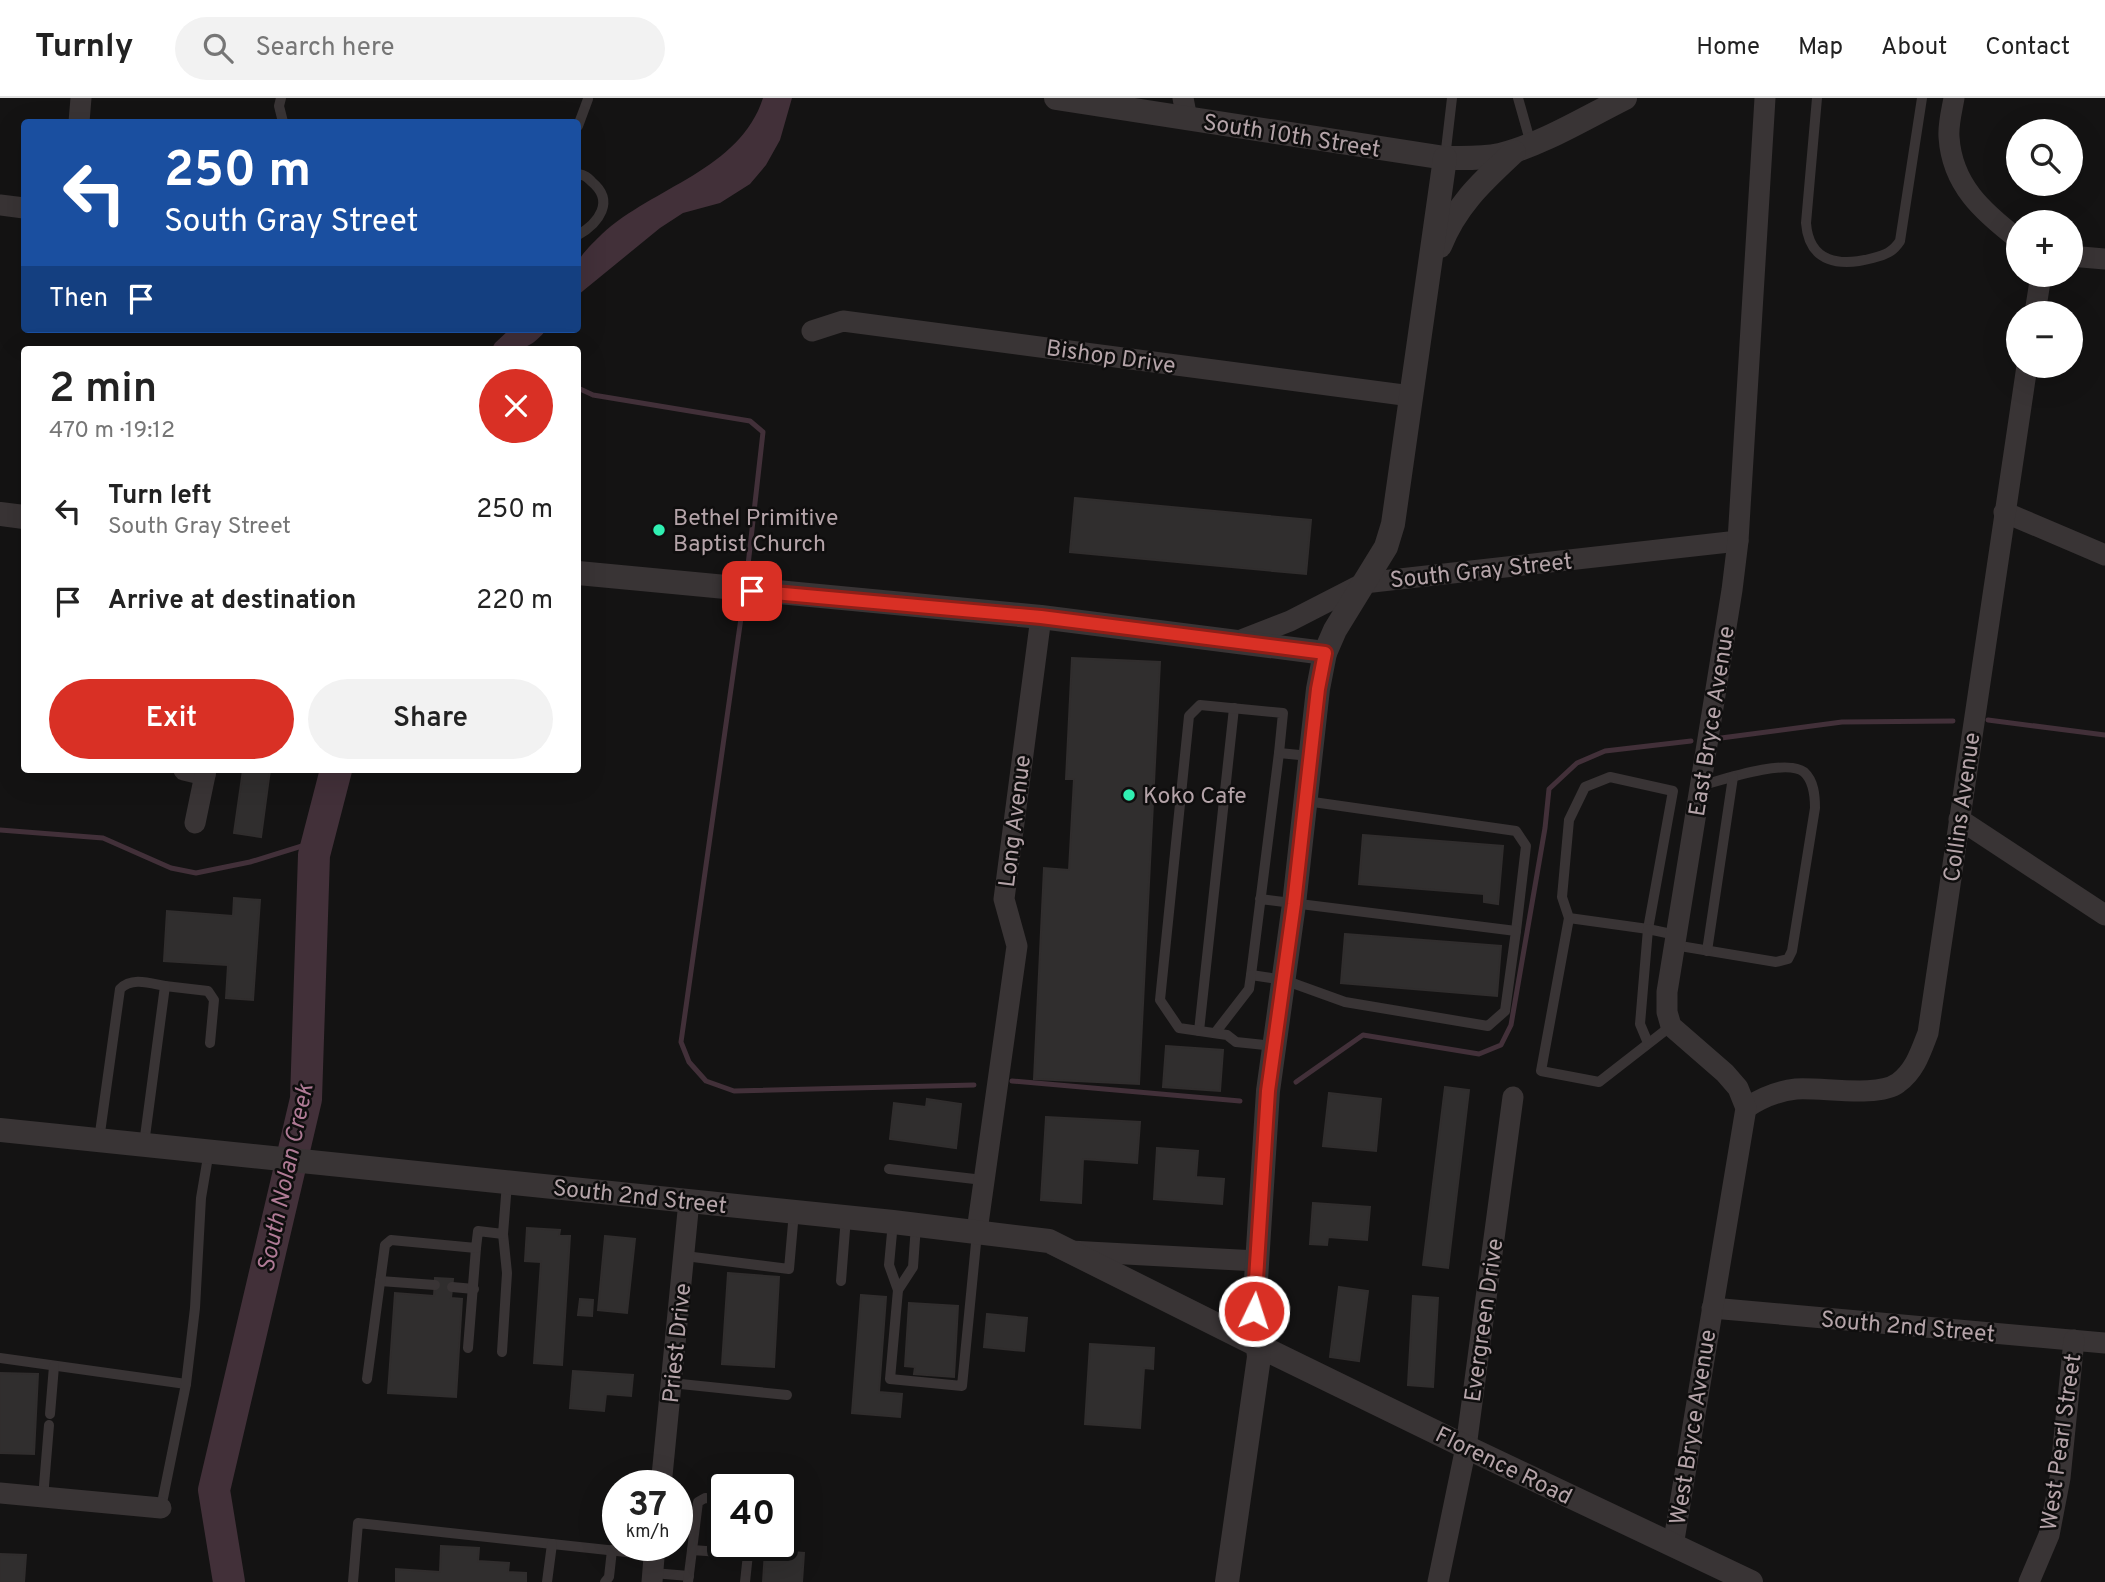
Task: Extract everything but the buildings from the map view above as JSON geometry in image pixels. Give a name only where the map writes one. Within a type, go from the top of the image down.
[{"type":"street","points":[[79,119],[81,98]]},
{"type":"street","name":"South 10th Street","points":[[1056,98],[1185,108],[1445,158],[1477,158],[1523,148]]},
{"type":"street","points":[[1428,276],[1447,227],[1459,208],[1523,148],[1625,98]]},
{"type":"street","name":"East Bryce Avenue","points":[[1671,1026],[1667,1012],[1667,992],[1738,541],[1765,98]]},
{"type":"street","points":[[1954,98],[1948,136],[1954,163],[1975,202],[2006,229]]},
{"type":"street","points":[[1227,1582],[1259,1357],[1254,1311],[1268,1091],[1294,904],[1318,689],[1325,653],[1335,630],[1386,547],[1393,524],[1445,158]]},
{"type":"street","points":[[0,205],[21,208]]},
{"type":"street","points":[[2083,257],[2105,259]]},
{"type":"street","name":"Bishop Drive","points":[[812,331],[843,321],[1411,396]]},
{"type":"street","name":"Collins Avenue","points":[[1746,1108],[1760,1098],[1796,1089],[1881,1090],[1897,1084],[1911,1071],[1928,1032],[2025,378]]},
{"type":"street","points":[[2004,512],[2105,555]]},
{"type":"street","points":[[0,514],[21,517]]},
{"type":"street","name":"South Gray Street","points":[[1236,642],[1290,621],[1364,583],[1738,541]]},
{"type":"street","name":"South Gray Street","points":[[581,573],[1041,617],[1325,653]]},
{"type":"street","name":"Long Avenue","points":[[977,1231],[1017,946],[1004,899],[1041,617]]},
{"type":"street","points":[[195,823],[198,773]]},
{"type":"street","points":[[1959,819],[2105,915]]},
{"type":"street","points":[[1671,1026],[1726,1073],[1738,1088],[1746,1108],[1712,1308]]},
{"type":"street","name":"Evergreen Drive","points":[[1438,1582],[1466,1447],[1513,1097]]},
{"type":"street","name":"South 2nd Street","points":[[0,1130],[846,1217],[1049,1241],[1257,1345]]},
{"type":"street","name":"Priest Drive","points":[[663,1470],[689,1201]]},
{"type":"street","points":[[1068,1251],[1257,1261]]},
{"type":"street","name":"South 2nd Street","points":[[1712,1308],[2105,1343]]},
{"type":"street","name":"West Bryce Avenue","points":[[1673,1546],[1712,1308]]},
{"type":"street","name":"West Pearl Street","points":[[2029,1582],[2049,1535],[2060,1478],[2074,1340]]},
{"type":"street","name":"Florence Road","points":[[1257,1345],[1751,1582]]},
{"type":"street","points":[[0,1493],[161,1508]]},
{"type":"lane","points":[[281,98],[279,106],[282,119]]},
{"type":"lane","points":[[581,119],[589,98]]},
{"type":"lane","points":[[1445,158],[1452,98]]},
{"type":"lane","points":[[1518,98],[1523,148]]},
{"type":"lane","points":[[1817,98],[1807,233],[1809,241],[1821,254],[1836,262],[1846,263],[1887,254],[1896,248],[1900,241],[1922,98]]},
{"type":"lane","points":[[581,174],[597,186],[604,201],[602,214],[581,232]]},
{"type":"lane","points":[[1215,1033],[1249,989],[1283,713],[1200,705],[1189,716],[1160,1000],[1180,1028],[1227,1035],[1236,1042],[1275,1046]]},
{"type":"lane","points":[[1199,1031],[1234,708]]},
{"type":"lane","points":[[1279,752],[1310,756]]},
{"type":"lane","points":[[1569,918],[1648,929],[1707,951],[1776,962],[1785,961],[1790,957],[1815,808],[1811,782],[1799,770],[1766,768],[1733,777],[1699,791],[1673,791],[1610,777],[1585,787],[1569,820],[1562,897],[1569,918],[1541,1071],[1599,1082],[1671,1026]]},
{"type":"lane","points":[[1707,951],[1733,777]]},
{"type":"lane","points":[[1648,1043],[1640,1024],[1648,929],[1673,791]]},
{"type":"lane","points":[[1251,975],[1284,981],[1345,1002],[1488,1026],[1505,1011],[1526,846],[1516,831],[1306,801]]},
{"type":"lane","points":[[1260,899],[1516,931]]},
{"type":"lane","points":[[99,1140],[120,989],[126,983],[133,981],[208,991],[214,1000],[210,1043]]},
{"type":"lane","points":[[144,1144],[165,986]]},
{"type":"lane","points":[[161,1508],[186,1384],[195,1308],[201,1198],[209,1150]]},
{"type":"lane","points":[[890,1169],[983,1180]]},
{"type":"lane","points":[[502,1352],[507,1273],[503,1234],[507,1182]]},
{"type":"lane","points":[[685,1256],[789,1269],[794,1212]]},
{"type":"lane","points":[[841,1281],[846,1217]]},
{"type":"lane","points":[[898,1290],[913,1267],[905,1224]]},
{"type":"lane","points":[[905,1224],[889,1265],[898,1290],[890,1379],[962,1386],[977,1231]]},
{"type":"lane","points":[[468,1348],[478,1231],[503,1234]]},
{"type":"lane","points":[[367,1379],[385,1245],[391,1240],[476,1248]]},
{"type":"lane","points":[[380,1281],[435,1285]]},
{"type":"lane","points":[[452,1287],[474,1289]]},
{"type":"lane","points":[[0,1358],[186,1384]]},
{"type":"lane","points":[[43,1498],[54,1366]]},
{"type":"lane","points":[[671,1382],[787,1395]]},
{"type":"lane","points":[[693,1542],[698,1502],[707,1498]]},
{"type":"lane","points":[[353,1582],[358,1523],[602,1549]]},
{"type":"lane","points":[[547,1582],[552,1544]]},
{"type":"lane","points":[[605,1582],[609,1577],[611,1561]]},
{"type":"lane","points":[[654,1564],[688,1579],[690,1561]]},
{"type":"lane","points":[[746,1582],[748,1561]]},
{"type":"shaded area","points":[[763,98],[792,98],[780,140],[766,165],[750,184],[720,203],[683,213],[660,228],[581,293],[581,258],[602,234],[645,203],[715,160],[735,143],[752,123]]},
{"type":"shaded area","points":[[506,333],[544,333],[528,346],[493,346]]},
{"type":"waterway","points":[[581,389],[593,395],[750,421],[763,432],[747,574]]},
{"type":"waterway","points":[[742,611],[681,1042],[689,1062],[706,1081],[734,1091],[974,1085]]},
{"type":"waterway","points":[[1988,720],[2105,735]]},
{"type":"waterway","points":[[1721,738],[1842,722],[1953,721]]},
{"type":"waterway","points":[[1296,1082],[1363,1035],[1479,1054],[1501,1045],[1511,1025],[1545,828],[1549,789],[1577,763],[1605,751],[1691,741]]},
{"type":"waterway","name":"South Nolan Creek","points":[[229,1582],[214,1490],[306,1099],[314,855],[335,773]]},
{"type":"waterway","points":[[0,830],[103,838],[171,868],[196,873],[250,862],[318,841]]},
{"type":"waterway","points":[[1012,1081],[1240,1101]]},
{"type":"place","name":"Bethel Primitive Baptist Church","points":[[659,530]]},
{"type":"place","name":"Koko Cafe","points":[[1129,795]]},
{"type":"route","points":[[752,591],[1041,617],[1325,653],[1318,689],[1294,904],[1268,1091],[1254,1311]]}]
